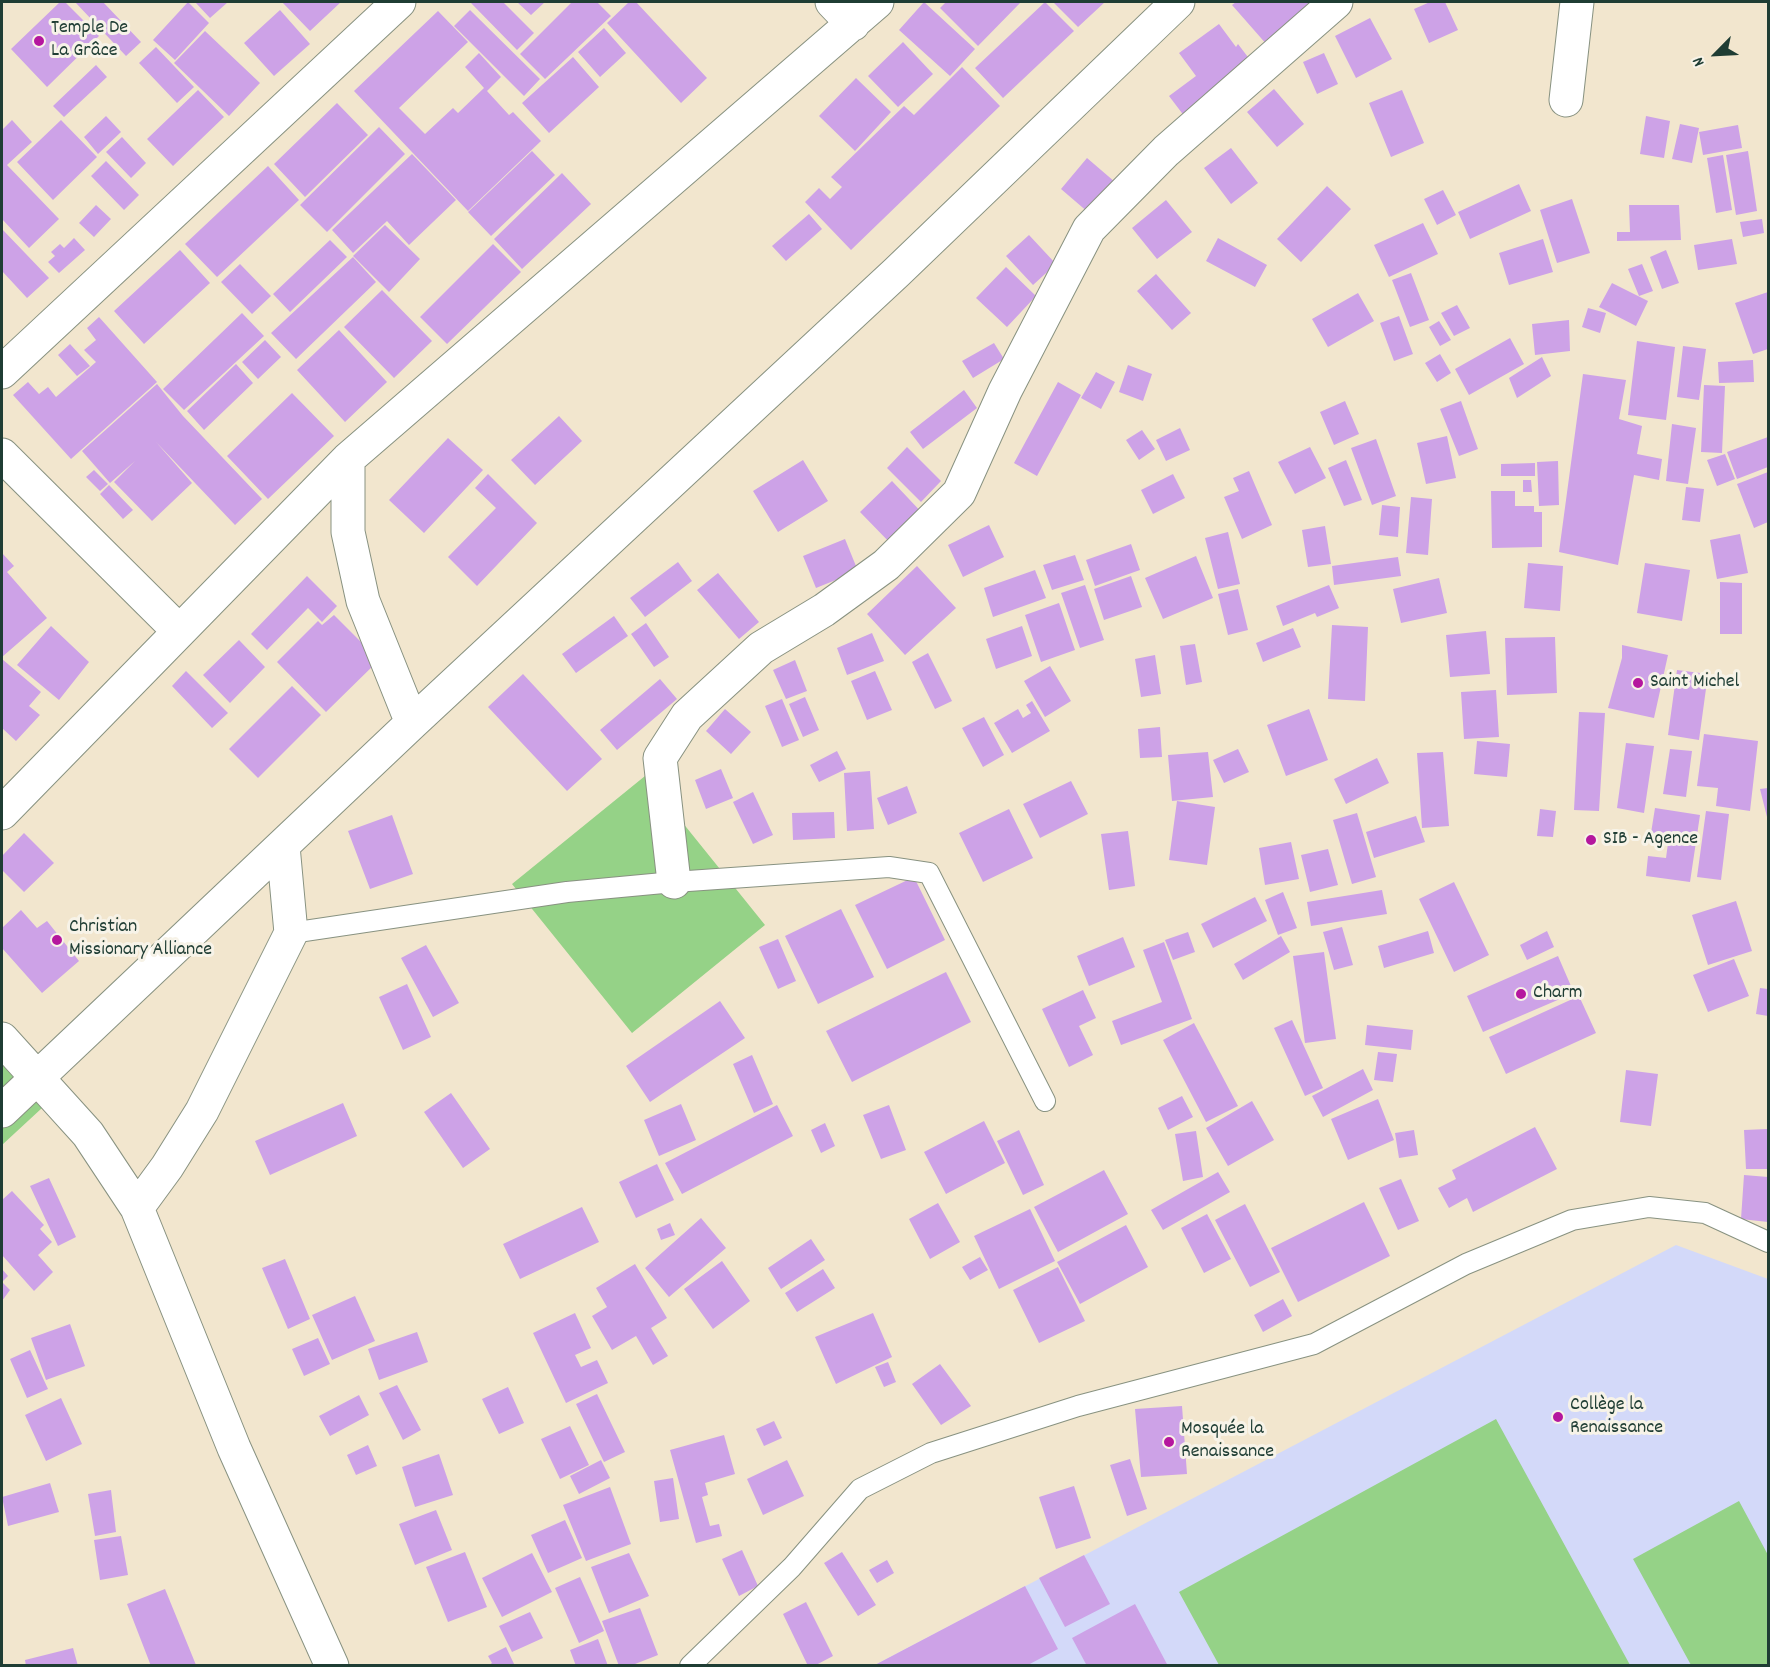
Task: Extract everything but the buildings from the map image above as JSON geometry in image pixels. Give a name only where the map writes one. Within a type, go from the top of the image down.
[{"type":"street","points":[[2,372],[399,2]]},
{"type":"street","points":[[2,813],[178,630],[348,459],[843,13],[877,2]]},
{"type":"street","points":[[2,1111],[412,723],[897,272],[1178,2]]},
{"type":"street","points":[[674,882],[660,758],[687,716],[760,648],[824,610],[886,565],[959,494],[1005,391],[1089,229],[1166,152],[1336,2]]},
{"type":"street","points":[[1566,100],[1577,2]]},
{"type":"street","points":[[2,455],[178,630]]},
{"type":"street","points":[[348,459],[348,532],[363,601],[412,723]]},
{"type":"street","points":[[137,1208],[167,1167],[202,1111],[291,933],[283,846]]},
{"type":"street","points":[[2,1039],[88,1134],[137,1208],[234,1448],[332,1665]]},
{"type":"lane","points":[[291,933],[567,892],[889,867],[929,873],[1046,1101]]},
{"type":"lane","points":[[690,1665],[792,1567],[860,1489],[931,1453],[1078,1406],[1314,1344],[1466,1264],[1572,1220],[1649,1207],[1671,1209],[1705,1213],[1768,1242]]},
{"type":"shaded area","name":"Collège la Renaissance","points":[[1676,1245],[1768,1279],[1768,1665],[873,1666]]},
{"type":"green space","points":[[645,776],[765,925],[632,1033],[512,884]]},
{"type":"green space","points":[[2,1063],[55,1096],[2,1145]]},
{"type":"green space","points":[[1496,1419],[1630,1665],[1219,1665],[1179,1592]]},
{"type":"green space","points":[[1739,1501],[1768,1555],[1768,1665],[1691,1665],[1633,1559]]},
{"type":"place","name":"Temple De La Grâce","points":[[39,41]]},
{"type":"place","name":"Saint Michel","points":[[1638,683]]},
{"type":"place","name":"SIB - Agence","points":[[1591,840]]},
{"type":"place","name":"Christian Missionary Alliance","points":[[57,940]]},
{"type":"place","name":"Charm","points":[[1521,994]]},
{"type":"place","name":"Collège la Renaissance","points":[[1558,1417]]},
{"type":"place","name":"Mosquée la Renaissance","points":[[1169,1442]]}]
